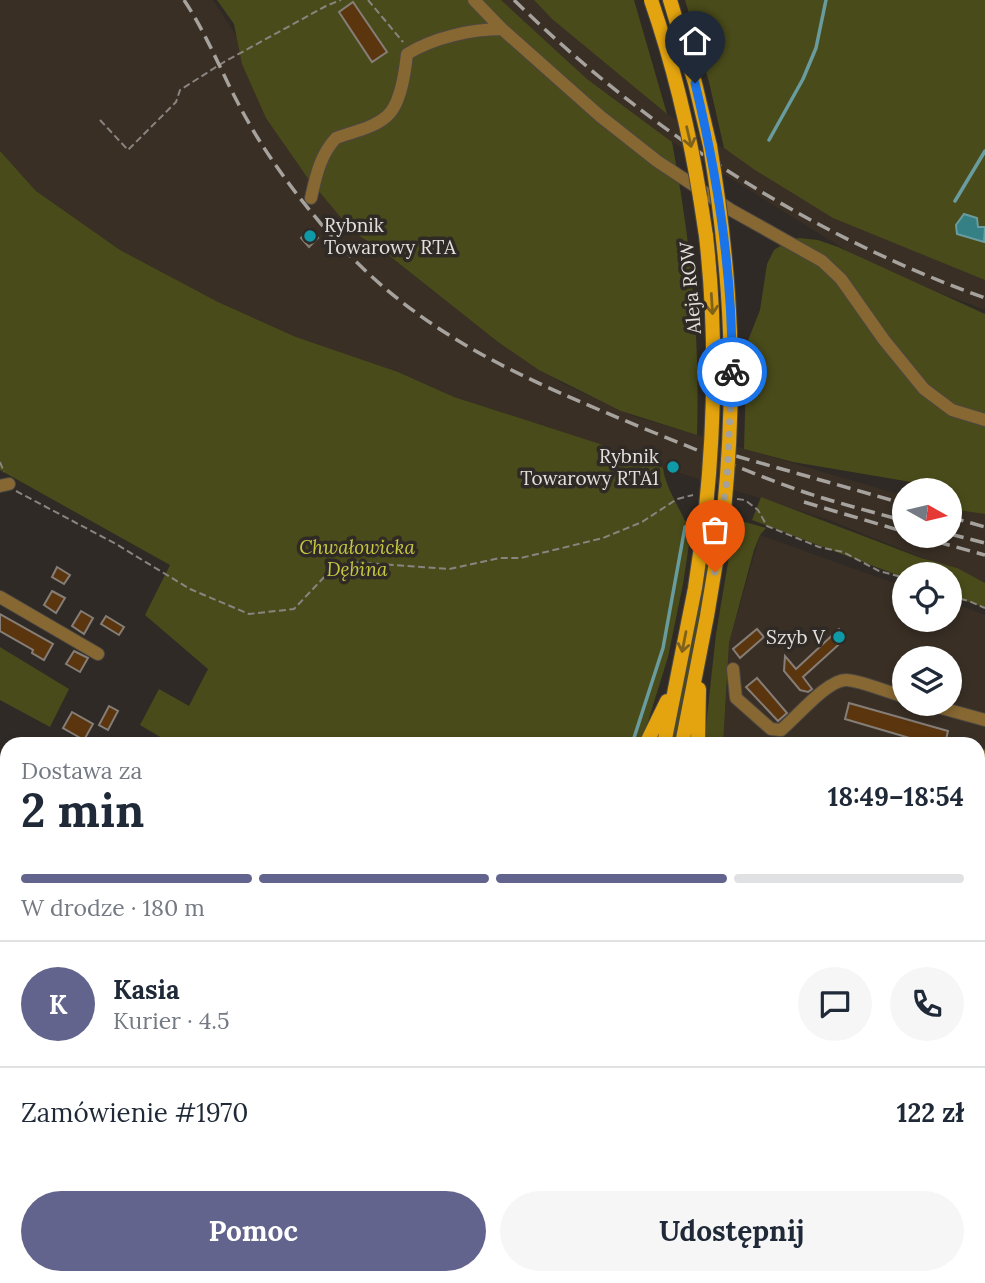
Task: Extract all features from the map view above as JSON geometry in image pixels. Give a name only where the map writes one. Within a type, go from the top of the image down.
[{"type":"main road","name":"Aleja ROW","points":[[651,0],[677,85],[691,143],[709,262],[714,334],[710,476],[704,526],[665,737]]},
{"type":"main road","name":"Aleja ROW","points":[[670,0],[692,72],[710,146],[726,261],[731,326],[732,398],[723,520],[683,737]]},
{"type":"main road","points":[[698,737],[699,660]]},
{"type":"main road","points":[[650,737],[676,684]]},
{"type":"street","points":[[474,0],[502,29],[600,116],[657,161],[732,210],[822,261],[841,279],[890,347],[924,388],[952,410],[985,420]]},
{"type":"street","points":[[311,198],[320,163],[327,148],[336,138],[377,123],[391,112],[407,54],[415,49],[475,31],[502,29]]},
{"type":"street","points":[[0,597],[98,654]]},
{"type":"street","points":[[733,669],[736,698],[771,729],[781,730],[826,687],[844,680],[892,693]]},
{"type":"street","points":[[962,714],[985,720]]},
{"type":"path","points":[[100,120],[128,150],[176,102],[180,90],[224,62],[341,0]]},
{"type":"path","points":[[368,0],[396,36],[415,49]]},
{"type":"path","points":[[5,485],[116,544],[190,589],[249,614],[294,609],[327,574],[352,562],[449,569],[500,558],[521,558],[603,538],[642,522],[677,499],[692,495]]},
{"type":"path","points":[[732,498],[745,500],[758,510],[767,526],[819,547],[843,552],[879,571],[892,574]]},
{"type":"path","points":[[962,599],[985,608]]},
{"type":"shaded area","points":[[0,0],[213,0],[370,241],[498,342],[564,384],[633,416],[892,492],[892,545],[829,520],[657,466],[597,443],[454,397],[398,372],[296,337],[218,302],[120,250],[36,191],[0,151]]},
{"type":"shaded area","points":[[501,0],[534,0],[552,19],[667,114],[841,219],[985,276],[985,310],[855,256],[672,142],[587,79]]},
{"type":"shaded area","points":[[962,511],[985,514],[985,583],[962,574],[962,562],[933,562],[898,548],[962,548]]},
{"type":"shaded area","points":[[760,535],[892,582],[892,632],[962,632],[962,606],[985,615],[985,737],[723,737],[729,643]]},
{"type":"green space","points":[[217,0],[501,0],[587,79],[672,142],[693,288],[697,435],[621,411],[539,370],[498,342],[382,250],[353,232],[307,177],[266,118],[242,64],[234,24]]},
{"type":"green space","points":[[534,0],[634,0],[667,114],[552,19]]},
{"type":"green space","points":[[685,0],[985,0],[985,280],[833,218],[724,148],[709,82]]},
{"type":"green space","name":"Chwałowicka Dębina","points":[[0,151],[36,191],[120,250],[218,302],[296,337],[398,372],[454,397],[597,443],[663,468],[669,488],[685,521],[692,525],[668,657],[643,737],[160,737],[140,725],[159,689],[189,706],[208,669],[145,615],[170,565],[0,470]]},
{"type":"green space","points":[[789,240],[818,240],[838,247],[985,314],[985,514],[962,511],[962,478],[892,479],[793,462],[744,449],[747,343],[760,310],[767,264],[774,250]]},
{"type":"green space","points":[[761,497],[935,562],[892,562],[892,573],[752,520]]},
{"type":"green space","points":[[713,506],[717,507],[700,621],[676,737],[671,737],[703,581]]},
{"type":"green space","points":[[735,521],[766,528],[754,550],[729,643],[723,737],[705,737],[716,634]]},
{"type":"green space","points":[[962,571],[985,583],[985,608],[962,599]]},
{"type":"green space","points":[[0,647],[69,689],[50,727],[0,700]]},
{"type":"water","points":[[964,214],[977,218],[978,227],[985,227],[984,242],[957,234],[956,225]]},
{"type":"building","points":[[353,2],[387,52],[372,62],[339,12]]},
{"type":"building","name":"Rybnik Towarowy RTA","points":[[310,229],[318,238],[309,247],[301,238]]},
{"type":"building","points":[[57,567],[70,575],[64,584],[52,577]]},
{"type":"building","points":[[52,591],[65,598],[56,613],[44,605]]},
{"type":"building","points":[[81,611],[93,618],[84,634],[72,626]]},
{"type":"building","points":[[0,614],[53,644],[44,660],[32,653],[33,650],[0,631]]},
{"type":"building","points":[[106,616],[124,627],[119,635],[101,624]]},
{"type":"building","points":[[757,629],[764,637],[740,658],[733,649]]},
{"type":"building","points":[[839,629],[846,638],[803,677],[812,689],[808,692],[800,690],[784,671],[785,656],[796,669]]},
{"type":"building","points":[[74,651],[88,658],[80,672],[66,664]]},
{"type":"building","points":[[757,678],[787,713],[778,721],[746,687]]},
{"type":"building","points":[[849,703],[948,731],[947,737],[906,737],[845,719]]},
{"type":"building","points":[[109,706],[118,711],[108,730],[99,725]]},
{"type":"building","points":[[72,712],[93,724],[86,737],[79,737],[63,728]]},
{"type":"waterway","points":[[769,140],[803,79],[816,48],[826,0]]},
{"type":"waterway","points":[[955,201],[985,151]]},
{"type":"waterway","points":[[634,737],[663,648],[685,527]]},
{"type":"railway","points":[[184,0],[246,118],[291,187],[349,255],[387,290],[427,320],[468,347],[511,370],[605,412],[798,490],[892,517]]},
{"type":"railway","points":[[514,0],[620,93],[733,174],[855,243],[985,298]]},
{"type":"railway","points":[[736,456],[892,500]]},
{"type":"railway","points":[[804,502],[892,528]]},
{"type":"railway","points":[[962,520],[985,527]]},
{"type":"railway","points":[[962,537],[985,543]]},
{"type":"railway","points":[[960,548],[985,555]]},
{"type":"way so far","points":[[715,572],[727,478],[732,372]]},
{"type":"place","name":"Rybnik Towarowy RTA","points":[[310,236]]},
{"type":"place","name":"Rybnik Towarowy RTA1","points":[[673,467]]},
{"type":"place","name":"Szyb V","points":[[839,637]]},
{"type":"route","points":[[695,83],[710,146],[722,226],[730,300],[732,372]]}]
